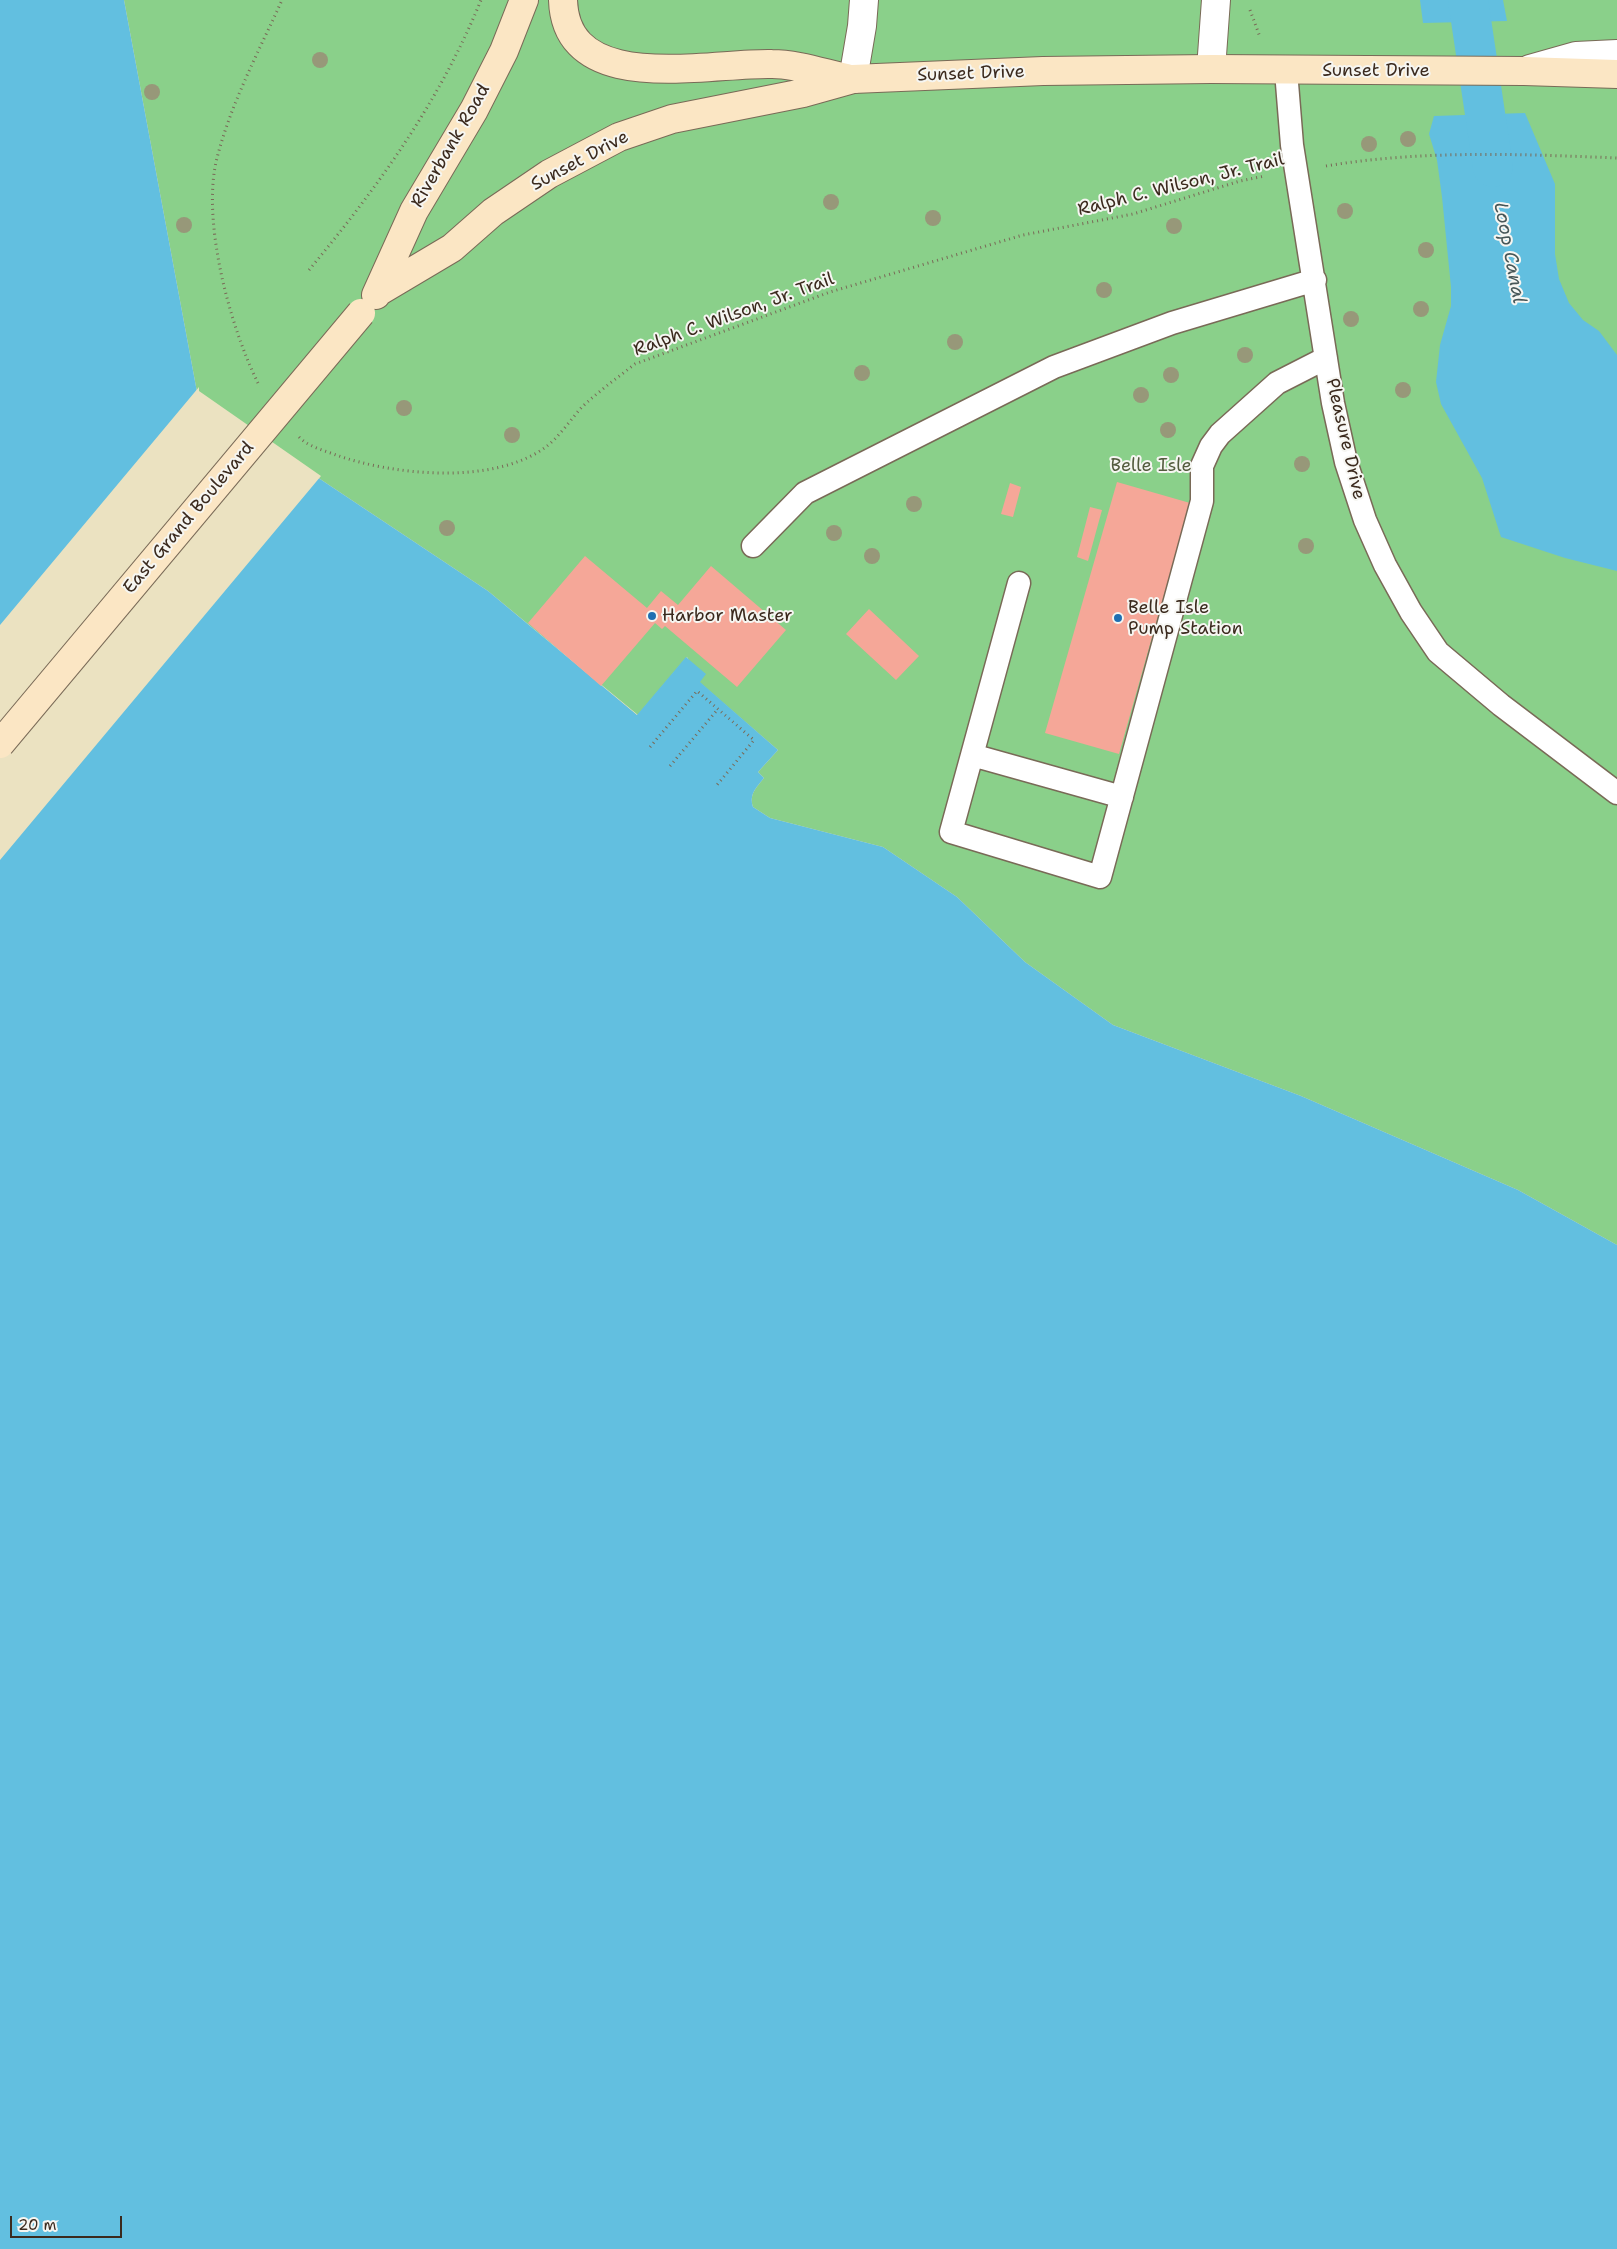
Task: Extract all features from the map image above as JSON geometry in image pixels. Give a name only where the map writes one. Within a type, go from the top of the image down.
[{"type":"street","name":"Riverbank Road","points":[[378,292],[414,210],[487,85],[504,51],[524,0]]},
{"type":"street","points":[[563,0],[564,12],[570,30],[581,46],[596,58],[614,64],[642,68],[774,64],[853,79],[862,26],[864,0]]},
{"type":"street","points":[[1211,69],[1216,0]]},
{"type":"street","points":[[1524,71],[1576,56],[1617,54]]},
{"type":"street","name":"Sunset Drive","points":[[378,292],[452,248],[493,212],[549,174],[619,138],[672,118],[804,93],[853,79],[1043,71],[1211,69],[1286,71],[1524,71],[1617,74]]},
{"type":"street","name":"East Grand Boulevard","points":[[0,744],[378,292]]},
{"type":"lane","name":"Pleasure Drive","points":[[1286,71],[1296,171],[1315,280],[1333,403],[1346,462],[1365,520],[1385,565],[1411,612],[1438,652],[1501,705],[1617,793]]},
{"type":"lane","points":[[753,546],[805,493],[1054,367],[1172,323],[1315,280]]},
{"type":"lane","points":[[1020,584],[951,832],[1100,877],[1202,501],[1202,466],[1211,446],[1234,419],[1277,383],[1326,358]]},
{"type":"lane","points":[[972,756],[1122,797]]},
{"type":"path","points":[[261,390],[249,366],[228,300],[212,217],[216,160],[232,114],[282,0]]},
{"type":"path","points":[[309,270],[373,191],[415,129],[447,75],[481,0]]},
{"type":"path","name":"Ralph C. Wilson, Jr. Trail","points":[[294,431],[306,444],[355,461],[415,473],[473,471],[510,463],[543,448],[609,383],[635,364],[830,292],[1023,235],[1133,214],[1240,181],[1336,164],[1416,156],[1553,155],[1617,158]]},
{"type":"path","points":[[650,747],[697,691],[754,740],[717,786]]},
{"type":"path","points":[[670,766],[718,709]]},
{"type":"green space","name":"Belle Isle","points":[[124,0],[1617,0],[1617,1245],[1518,1190],[1301,1096],[1113,1025],[1025,962],[957,897],[883,847],[770,818],[753,807],[753,795],[764,778],[758,772],[778,750],[699,682],[687,657],[638,715],[488,591],[320,479],[197,392]]},
{"type":"water","points":[[0,0],[124,0],[197,392],[320,479],[488,591],[637,715],[686,657],[706,674],[700,682],[778,750],[758,772],[764,778],[753,795],[753,807],[770,818],[883,847],[957,897],[1025,962],[1113,1025],[1301,1096],[1518,1190],[1617,1245],[1617,2249],[0,2249]]},
{"type":"water","points":[[1420,0],[1503,0],[1507,21],[1423,23]]},
{"type":"water","points":[[1525,113],[1555,184],[1555,254],[1559,279],[1569,303],[1583,320],[1599,331],[1617,355],[1617,571],[1565,558],[1501,537],[1482,478],[1441,404],[1436,382],[1440,345],[1451,306],[1451,287],[1437,160],[1429,134],[1434,116]]},
{"type":"pier","points":[[199,387],[199,391],[321,476],[0,860],[0,625]]},
{"type":"building","name":"Belle Isle Pump Station","points":[[1117,482],[1190,503],[1119,754],[1045,733]]},
{"type":"building","points":[[1010,483],[1021,487],[1013,517],[1001,514]]},
{"type":"building","points":[[1090,507],[1102,510],[1088,561],[1077,557]]},
{"type":"building","name":"Harbor Master","points":[[585,556],[647,608],[661,591],[678,605],[711,566],[786,630],[737,687],[665,626],[662,629],[655,623],[601,686],[528,623]]},
{"type":"building","points":[[869,609],[919,656],[896,680],[846,634]]},
{"type":"waterway","name":"Loop Canal","points":[[1468,0],[1493,167]]},
{"type":"place","name":"Harbor Master","points":[[652,616]]},
{"type":"place","name":"Belle Isle Pump Station","points":[[1118,618]]}]
